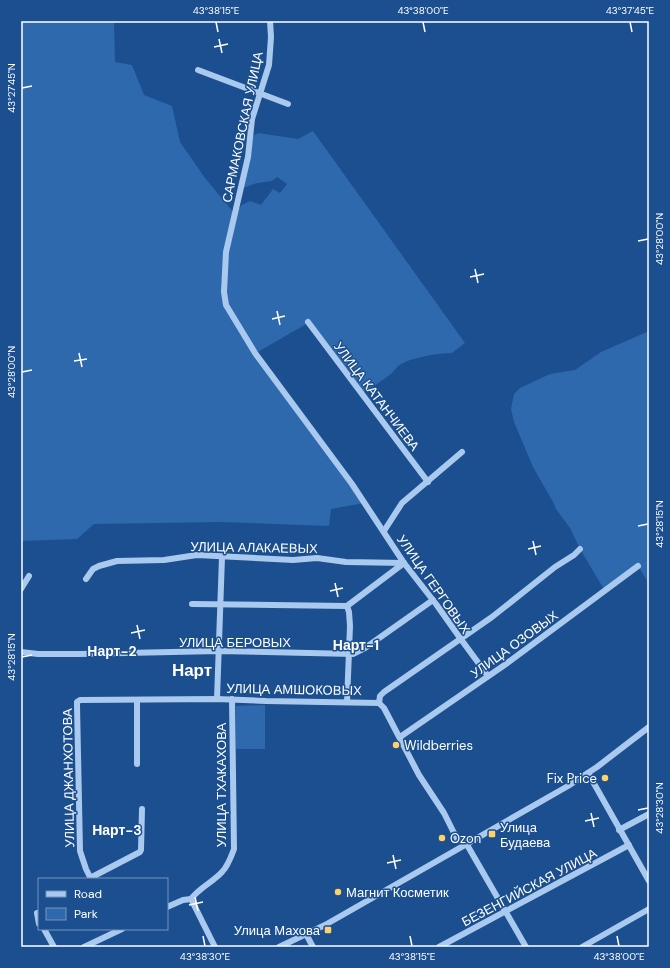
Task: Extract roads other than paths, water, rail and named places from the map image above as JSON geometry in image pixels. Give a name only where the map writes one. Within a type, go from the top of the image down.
[{"type":"street","name":"САРМАКОВСКАЯ УЛИЦА","points":[[270,21],[270,55],[252,120],[248,157],[226,252],[224,292],[226,305],[256,353],[352,484],[364,503]]},
{"type":"street","points":[[198,70],[288,104]]},
{"type":"street","name":"УЛИЦА КАТАНЧИЕВА","points":[[308,322],[428,482]]},
{"type":"street","points":[[384,531],[402,503],[462,452]]},
{"type":"street","name":"УЛИЦА ГЕРГОВЫХ","points":[[364,503],[404,563],[433,600],[488,676]]},
{"type":"street","name":"УЛИЦА АМШОКОВЫХ","points":[[80,700],[232,699],[379,703],[380,696],[384,692],[492,617],[580,549]]},
{"type":"street","name":"УЛИЦА АЛАКАЕВЫХ","points":[[86,579],[99,566],[117,561],[164,560],[197,555],[293,560],[317,558],[346,562],[404,563]]},
{"type":"street","points":[[217,699],[222,557]]},
{"type":"street","points":[[192,604],[347,606],[404,563]]},
{"type":"street","name":"УЛИЦА ОЗОВЫХ","points":[[400,737],[488,676],[638,566]]},
{"type":"street","points":[[21,589],[29,576]]},
{"type":"street","name":"УЛИЦА БЕРОВЫХ","points":[[21,652],[38,654],[80,654],[219,651],[349,655],[365,648],[433,600]]},
{"type":"street","points":[[347,606],[350,618],[347,702]]},
{"type":"street","name":"УЛИЦА ТХАКАХОВА","points":[[168,907],[183,900],[191,899],[198,891],[223,871],[229,862],[234,849],[232,699]]},
{"type":"street","name":"УЛИЦА ДЖАНХОТОВА","points":[[80,700],[77,705],[80,851],[90,878]]},
{"type":"street","points":[[137,700],[137,764]]},
{"type":"street","points":[[379,703],[384,708],[420,775],[444,813],[457,839],[466,843],[526,947]]},
{"type":"street","points":[[279,947],[306,934],[588,773],[649,727]]},
{"type":"street","points":[[588,773],[649,881]]},
{"type":"street","points":[[93,878],[140,852],[142,810]]},
{"type":"street","points":[[619,830],[649,814]]},
{"type":"street","name":"БЕЗЕНГИЙСКАЯ УЛИЦА","points":[[439,947],[629,846]]},
{"type":"street","points":[[191,899],[215,947]]},
{"type":"street","points":[[582,947],[649,909]]},
{"type":"street","points":[[37,913],[38,918]]},
{"type":"street","points":[[45,930],[54,947]]},
{"type":"street","points":[[84,947],[114,931]]},
{"type":"street","points":[[306,934],[313,947]]},
{"type":"place","name":"Wildberries","points":[[396,745]]},
{"type":"place","name":"Fix Price","points":[[605,778]]},
{"type":"place","name":"Улица Будаева","points":[[492,834]]},
{"type":"place","name":"Ozon","points":[[442,838]]},
{"type":"place","name":"Магнит Косметик","points":[[338,892]]},
{"type":"place","name":"Улица Махова","points":[[328,930]]},
{"type":"district","name":"Нарт-1","points":[[356,645]]},
{"type":"district","name":"Нарт-2","points":[[112,651]]},
{"type":"district","name":"Нарт","points":[[192,670]]},
{"type":"district","name":"Нарт-3","points":[[117,830]]}]
